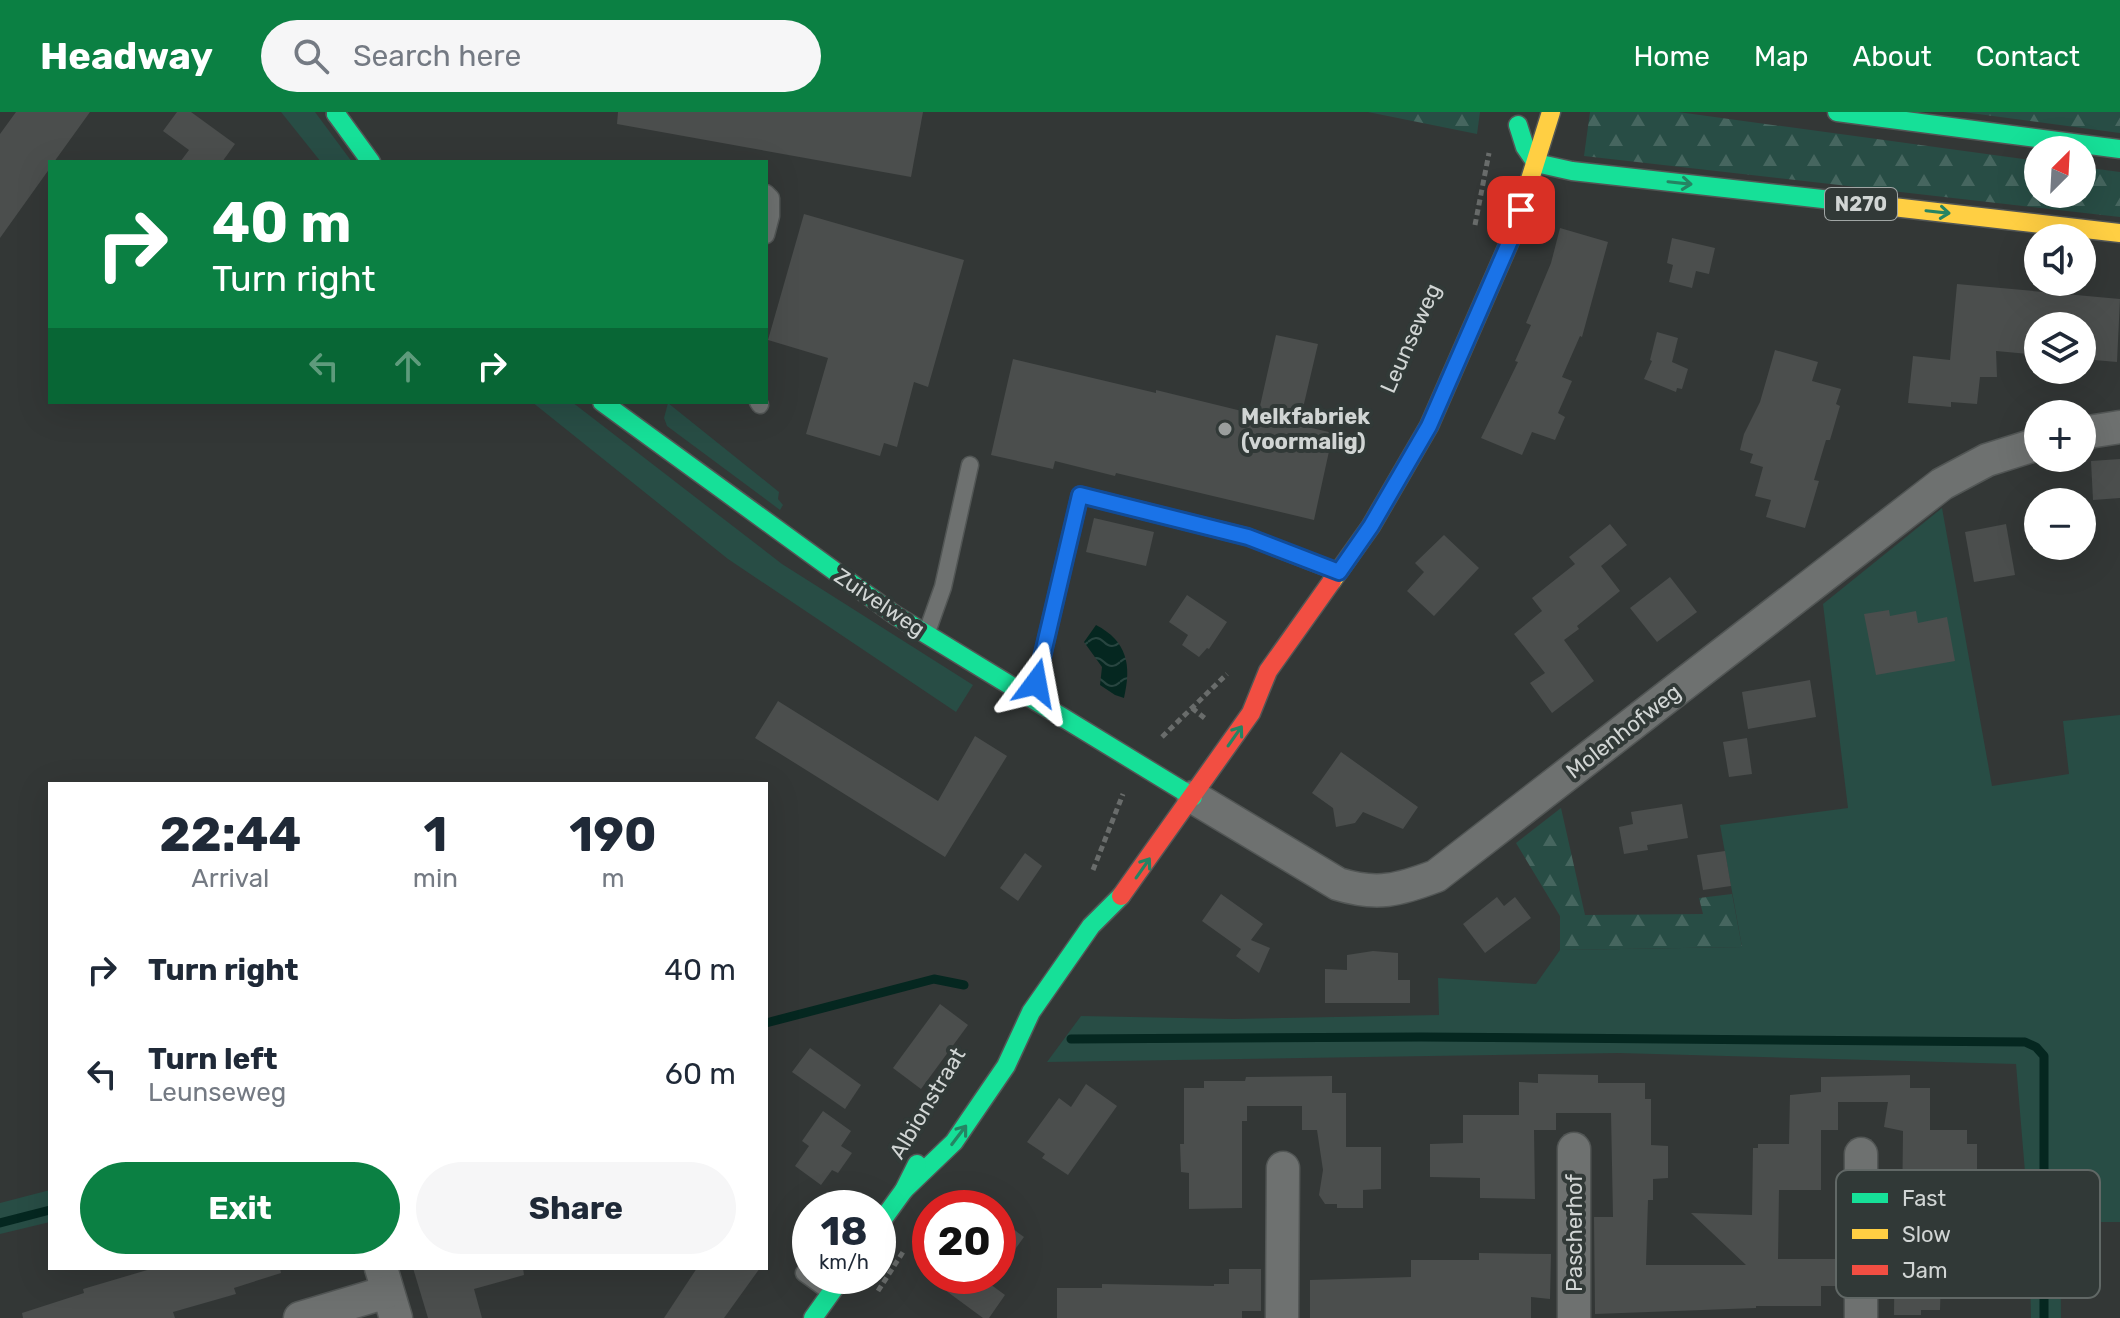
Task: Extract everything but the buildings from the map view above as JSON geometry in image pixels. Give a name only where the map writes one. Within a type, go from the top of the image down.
[{"type":"main road","points":[[1175,786],[1251,713],[1268,671],[1371,526],[1429,426],[1513,234],[1551,112]]},
{"type":"main road","points":[[1837,112],[2120,149]]},
{"type":"main road","points":[[336,113],[370,160]]},
{"type":"main road","points":[[1520,119],[1525,147],[1536,163]]},
{"type":"main road","points":[[1512,153],[1520,119]]},
{"type":"main road","name":"N270","points":[[1536,163],[1572,171],[2120,233]]},
{"type":"main road","points":[[1491,281],[1493,235]]},
{"type":"main road","name":"Zuivelweg","points":[[606,404],[643,424],[895,615],[1175,786]]},
{"type":"main road","points":[[1242,689],[1268,671]]},
{"type":"main road","name":"Albionstraat","points":[[904,1190],[954,1142],[1006,1066],[1031,1012],[1091,926],[1128,889],[1175,786]]},
{"type":"main road","name":"Albionstraat","points":[[1091,926],[1102,888]]},
{"type":"main road","name":"Albionstraat","points":[[996,1043],[1031,1012]]},
{"type":"main road","name":"Albionstraat","points":[[896,1201],[928,1142]]},
{"type":"street","points":[[2096,431],[2120,427]]},
{"type":"street","name":"Molenhofweg","points":[[1175,786],[1338,884],[1361,891],[1385,892],[1412,886],[1436,876],[1942,484],[1987,460],[2024,448]]},
{"type":"street","name":"Pascherhof","points":[[1574,1149],[1574,1318]]},
{"type":"street","points":[[1861,1154],[1861,1170]]},
{"type":"street","points":[[1282,1318],[1283,1168]]},
{"type":"street","points":[[300,1318],[388,1293]]},
{"type":"lane","points":[[768,195],[771,198],[768,227]]},
{"type":"lane","points":[[927,634],[943,587],[970,465]]},
{"type":"lane","points":[[1026,695],[1036,683],[1080,495],[1248,537],[1339,572]]},
{"type":"path","points":[[1472,237],[1490,142]]},
{"type":"path","points":[[1192,708],[1232,669]]},
{"type":"path","points":[[896,1263],[908,1245]]},
{"type":"green space","points":[[281,112],[315,112],[351,160],[319,160]]},
{"type":"green space","points":[[1368,112],[1480,112],[1477,134]]},
{"type":"green space","points":[[1590,112],[1678,112],[2024,159],[2024,206],[1584,156]]},
{"type":"green space","points":[[1963,112],[2120,112],[2120,133]]},
{"type":"green space","points":[[2096,169],[2120,172],[2120,217],[2041,208],[2096,208]]},
{"type":"green space","points":[[534,404],[575,404],[782,564],[973,685],[956,712],[728,559]]},
{"type":"green space","points":[[669,404],[779,492],[778,499],[783,505],[780,510],[667,426],[664,418]]},
{"type":"green space","points":[[1942,508],[1992,786],[2069,774],[2063,721],[2120,715],[2120,1222],[2100,1222],[2100,1170],[2025,1170],[2016,1064],[1619,1053],[1047,1062],[1081,1016],[1233,1019],[1439,1015],[1438,978],[1536,984],[1560,950],[1742,947],[1720,825],[1848,808],[1823,604]]},
{"type":"green space","points":[[1561,808],[1585,915],[1703,914],[1699,898],[1732,894],[1742,947],[1560,950],[1560,916],[1516,843]]},
{"type":"green space","points":[[48,1191],[48,1222],[0,1234],[0,1203]]},
{"type":"green space","points":[[2031,1298],[2061,1298],[2061,1318],[2031,1318]]},
{"type":"water","points":[[1096,625],[1115,639],[1125,655],[1127,675],[1124,698],[1100,685],[1102,667],[1084,642]]},
{"type":"waterway","points":[[768,1022],[934,979],[964,985]]},
{"type":"waterway","points":[[1071,1039],[1421,1037],[2025,1042],[2036,1047],[2044,1056],[2044,1170]]},
{"type":"waterway","points":[[0,1223],[48,1211]]},
{"type":"waterway","points":[[2044,1298],[2044,1318]]},
{"type":"traffic: fast","points":[[1837,112],[2120,149]]},
{"type":"traffic: fast","points":[[336,114],[370,160]]},
{"type":"traffic: fast","points":[[1518,125],[1525,147],[1536,163],[1572,171],[1858,203]]},
{"type":"traffic: fast","points":[[605,404],[895,615],[1193,797]]},
{"type":"traffic: fast","points":[[904,1190],[954,1142],[1006,1066],[1031,1012],[1091,926],[1121,896]]},
{"type":"traffic: fast","points":[[896,1201],[917,1164]]},
{"type":"traffic: fast","points":[[813,1318],[830,1294]]},
{"type":"traffic: slow","points":[[1332,581],[1371,526],[1429,426],[1513,234],[1551,112]]},
{"type":"traffic: slow","points":[[1858,203],[2120,233]]},
{"type":"traffic: jam","points":[[1121,896],[1251,713],[1268,671],[1332,581]]},
{"type":"place","name":"Melkfabriek (voormalig)","points":[[1225,429]]},
{"type":"route","points":[[1036,683],[1080,495],[1248,537],[1339,572],[1371,526],[1429,426],[1521,210]]}]
